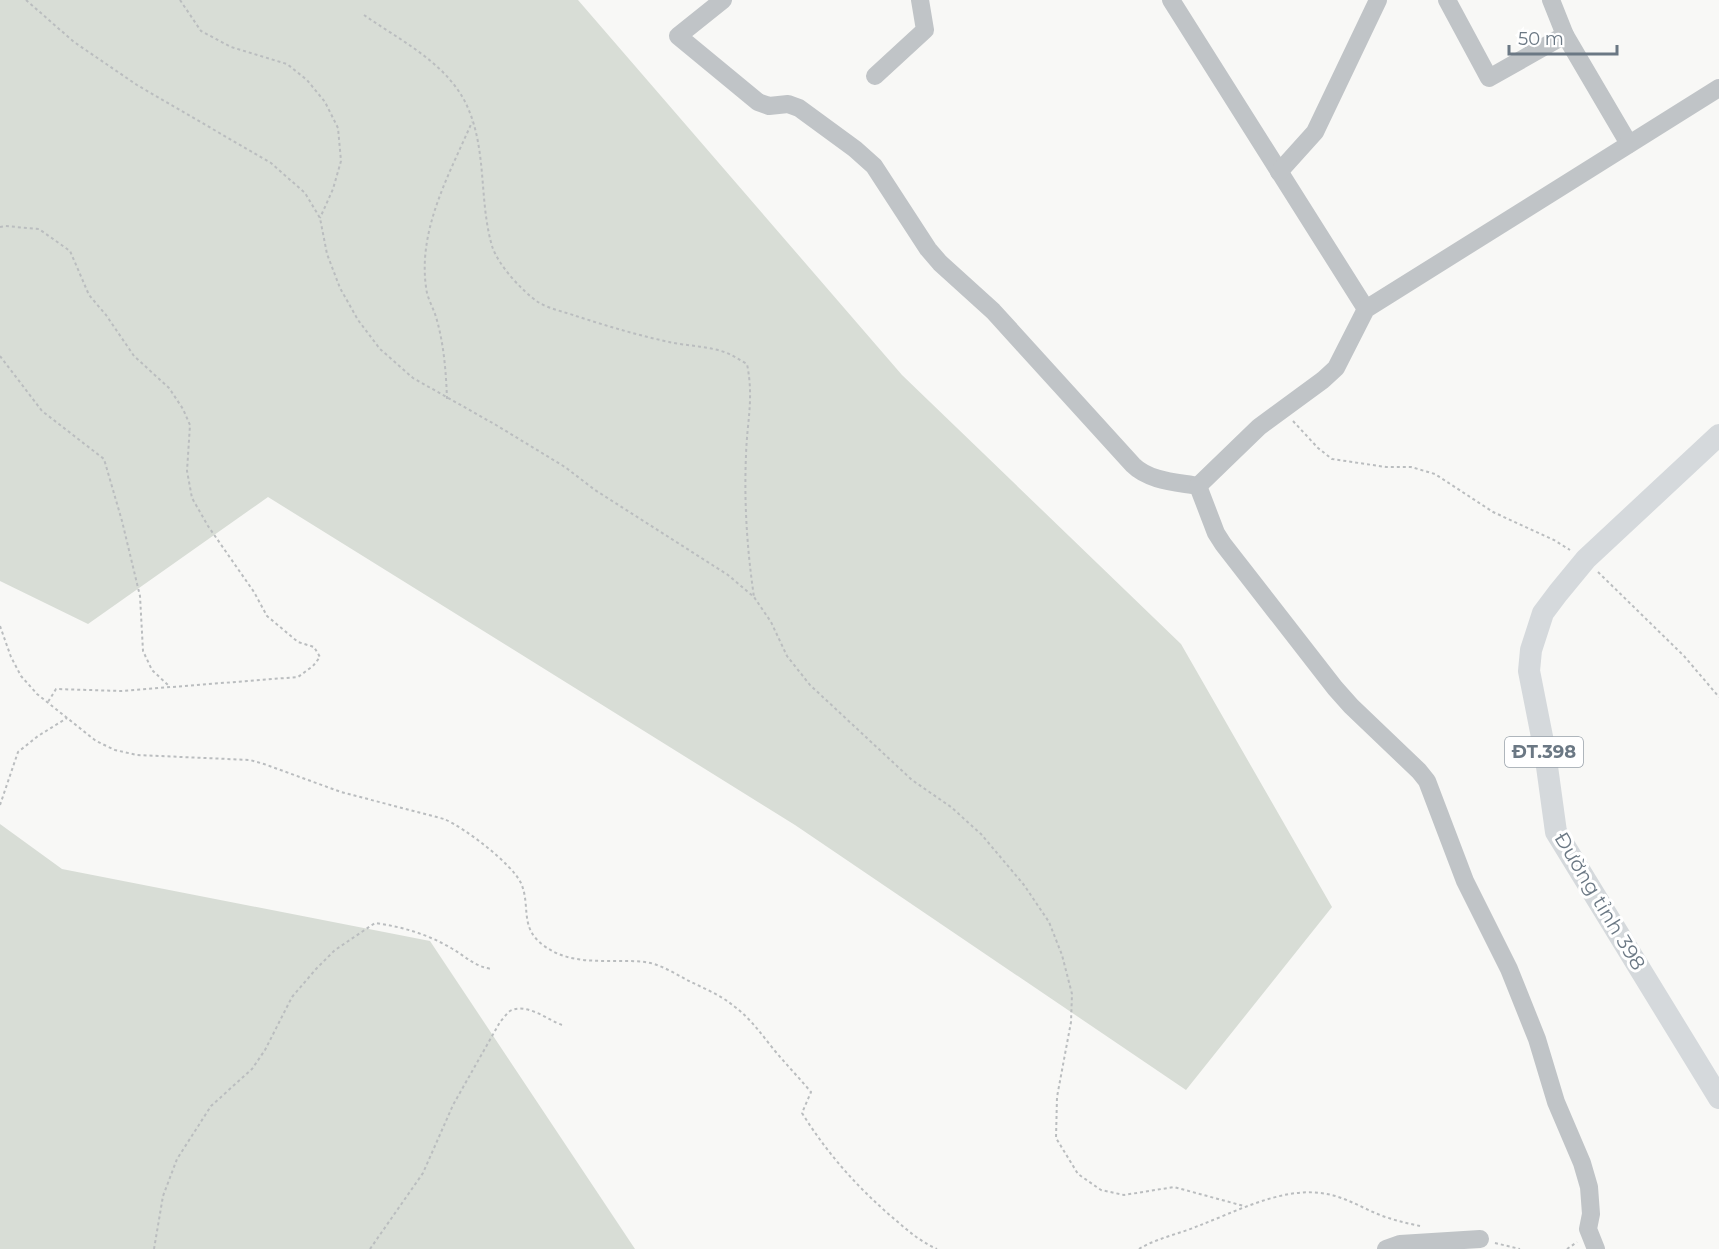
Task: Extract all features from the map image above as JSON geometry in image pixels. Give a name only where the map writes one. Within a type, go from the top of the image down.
[{"type":"main road","name":"Đường tỉnh 398","points":[[1719,435],[1586,559],[1544,613],[1531,650],[1529,671],[1545,752],[1556,832],[1719,1098]]},
{"type":"street","points":[[723,0],[678,36],[758,102],[769,105],[788,104],[800,108],[855,149],[874,166],[928,249],[993,311],[1133,465],[1141,472],[1153,477],[1198,486]]},
{"type":"street","points":[[875,76],[925,30],[920,0]]},
{"type":"street","points":[[1171,0],[1366,309]]},
{"type":"street","points":[[1279,172],[1315,132],[1378,0]]},
{"type":"street","points":[[1447,0],[1489,78],[1565,35]]},
{"type":"street","points":[[1551,0],[1565,35],[1629,144]]},
{"type":"street","points":[[1198,486],[1259,427],[1336,368],[1366,309],[1719,88]]},
{"type":"street","points":[[1198,486],[1216,533],[1223,544],[1335,688],[1419,771],[1427,782],[1465,881],[1513,979],[1537,1039],[1556,1102],[1582,1163],[1589,1187],[1591,1214],[1588,1228],[1596,1249]]},
{"type":"street","points":[[1386,1249],[1400,1244],[1480,1239]]},
{"type":"path","points":[[26,0],[74,42],[137,85],[271,163],[305,193],[320,218],[327,254],[340,288],[358,320],[380,349],[413,378],[566,467],[595,490],[728,575],[754,597],[771,622],[788,656],[810,685],[912,780],[951,807],[981,834],[1024,885],[1049,922],[1062,955],[1072,994],[1071,1022],[1057,1097],[1056,1138],[1078,1174],[1101,1191],[1124,1195],[1174,1187],[1244,1206]]},
{"type":"path","points":[[180,0],[201,32],[231,47],[287,64],[307,80],[325,102],[338,128],[341,161],[333,189],[320,218]]},
{"type":"path","points":[[364,15],[418,50],[449,79],[467,106],[482,165],[493,248],[511,277],[525,290],[539,302],[582,318],[669,342],[726,352],[747,364],[751,384],[751,411],[746,451],[745,520],[754,597]]},
{"type":"path","points":[[447,399],[445,367],[436,318],[426,290],[424,260],[427,233],[472,120]]},
{"type":"path","points":[[0,227],[39,229],[70,252],[89,295],[106,315],[134,356],[169,388],[183,409],[190,425],[187,471],[192,498],[208,526],[254,591],[267,616],[298,642],[314,647],[320,657],[313,666],[298,677],[121,691],[56,689],[47,702]]},
{"type":"path","points":[[0,356],[42,411],[104,459],[122,520],[140,596],[143,651],[152,670],[169,686]]},
{"type":"path","points":[[1283,409],[1318,448],[1332,459],[1386,467],[1411,467],[1435,474],[1493,512],[1554,540],[1586,559],[1684,656],[1719,697]]},
{"type":"path","points":[[0,626],[11,657],[21,676],[37,694],[96,741],[115,750],[137,755],[250,760],[340,792],[444,819],[458,825],[514,873],[521,884],[527,921],[533,937],[545,947],[566,957],[582,960],[647,962],[661,966],[723,998],[737,1008],[765,1036],[811,1092],[802,1113],[819,1142],[841,1169],[867,1196],[917,1239],[937,1249]]},
{"type":"path","points":[[0,805],[18,752],[67,718]]},
{"type":"path","points":[[154,1249],[164,1196],[177,1159],[211,1106],[252,1069],[265,1050],[292,997],[335,950],[375,923],[402,927],[424,934],[481,968],[492,969]]},
{"type":"path","points":[[370,1249],[423,1173],[453,1105],[500,1022],[510,1011],[521,1008],[538,1013],[562,1025]]},
{"type":"path","points":[[1139,1249],[1198,1227],[1244,1206],[1302,1192],[1321,1193],[1342,1198],[1399,1221],[1422,1226]]},
{"type":"path","points":[[1480,1239],[1520,1249]]},
{"type":"shaded area","points":[[0,0],[578,0],[902,375],[1181,644],[1332,907],[1186,1090],[795,825],[268,497],[88,624],[0,581]]},
{"type":"shaded area","points":[[0,824],[62,869],[430,941],[635,1249],[0,1249]]}]
